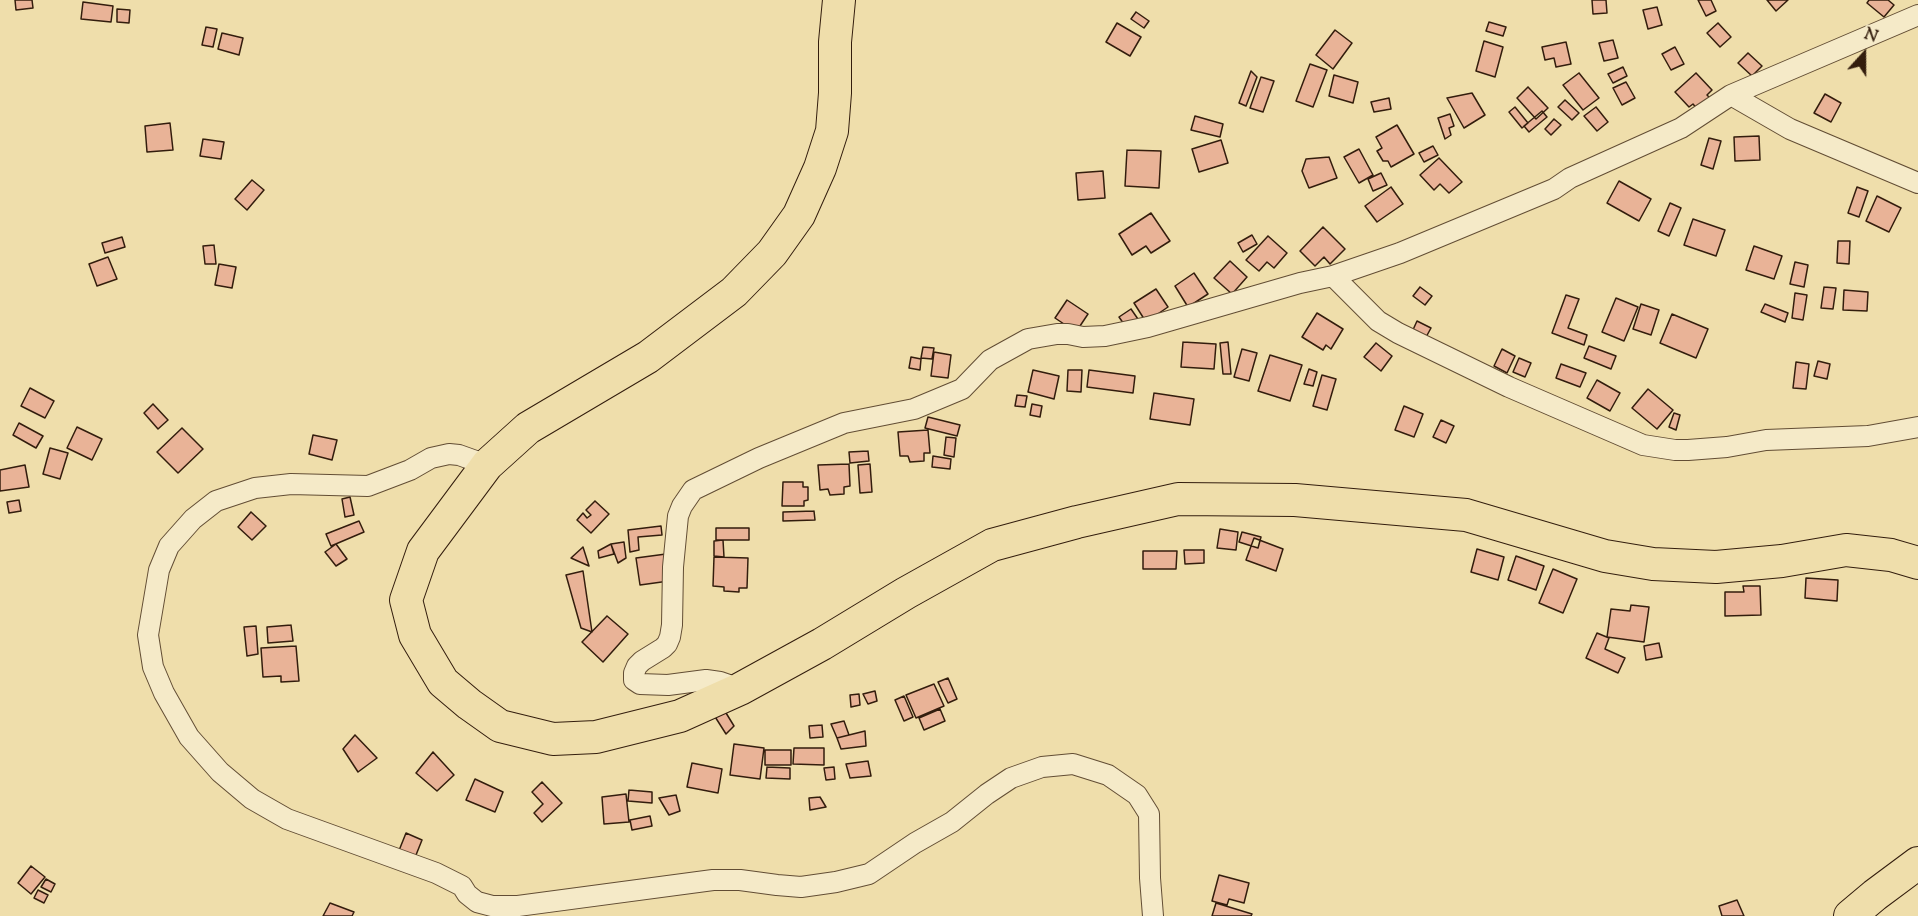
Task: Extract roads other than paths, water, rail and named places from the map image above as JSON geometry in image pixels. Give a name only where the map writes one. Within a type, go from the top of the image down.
[{"type":"main road","points":[[839,0],[832,131],[820,168],[799,214],[772,254],[734,292],[648,357],[528,428],[487,465],[423,551],[406,600],[415,635],[443,682],[500,726],[553,739],[596,737],[680,716],[741,689],[992,545],[1077,522],[1178,499],[1295,500],[1466,515],[1605,556],[1653,564],[1716,567],[1782,561],[1846,550],[1891,555],[1918,563]]},
{"type":"main road","points":[[1850,916],[1918,863]]},
{"type":"street","points":[[741,689],[706,680],[668,685],[640,684],[634,680],[637,666],[663,648],[669,637],[672,625],[673,567],[678,516],[693,490],[759,458],[843,423],[914,409],[962,388],[990,360],[1028,339],[1048,334],[1106,336],[1148,327],[1333,276],[1400,253],[1554,189],[1570,178],[1645,142],[1681,128],[1731,95],[1918,15]]},
{"type":"street","points":[[1731,95],[1790,129],[1918,183]]},
{"type":"street","points":[[1333,276],[1378,321],[1398,333],[1509,387],[1643,445],[1688,450],[1727,447],[1766,440],[1868,436],[1918,427]]},
{"type":"street","points":[[487,465],[459,455],[448,454],[431,458],[410,470],[368,486],[291,484],[255,488],[216,501],[193,519],[169,546],[159,570],[148,635],[153,667],[164,693],[189,737],[220,772],[252,799],[287,819],[436,873],[462,886],[467,894],[477,902],[492,906],[518,906],[713,880],[740,880],[801,887],[869,874],[915,843],[952,822],[1011,778],[1042,766],[1073,764],[1108,775],[1137,795],[1149,814],[1153,916]]}]
